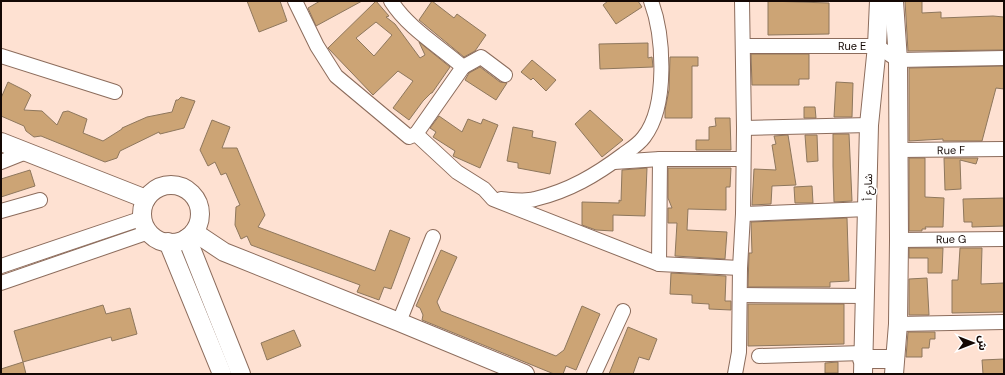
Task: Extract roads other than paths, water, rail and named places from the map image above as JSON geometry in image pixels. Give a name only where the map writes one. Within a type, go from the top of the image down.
[{"type":"street","points":[[296,1],[317,46],[336,76],[408,137],[416,134],[463,67],[481,57],[504,74]]},
{"type":"street","points":[[391,1],[394,6],[420,32],[463,67]]},
{"type":"street","points":[[493,199],[533,200],[557,193],[579,184],[614,162],[639,143],[645,136],[653,120],[657,107],[661,82],[659,35],[651,1]]},
{"type":"street","points":[[735,374],[739,352],[740,268],[743,214],[744,128],[742,1]]},
{"type":"street","name":"شارع أ","points":[[863,362],[869,125],[877,46],[879,1]]},
{"type":"street","points":[[759,356],[863,362],[894,367],[898,324],[898,60],[894,1]]},
{"type":"street","name":"Rue E","points":[[743,46],[877,46],[898,60]]},
{"type":"street","points":[[1,56],[115,92]]},
{"type":"street","points":[[898,60],[1004,58]]},
{"type":"street","points":[[744,128],[869,125]]},
{"type":"street","points":[[416,134],[457,172],[484,188],[493,199],[659,264],[740,268]]},
{"type":"street","points":[[1,142],[146,199]]},
{"type":"street","name":"Rue F","points":[[898,150],[1004,149]]},
{"type":"street","points":[[1,162],[26,152]]},
{"type":"street","points":[[614,162],[660,159],[743,159]]},
{"type":"street","points":[[659,264],[660,159]]},
{"type":"street","points":[[170,185],[179,186],[194,196],[200,214],[198,223],[190,235],[178,242],[168,242],[155,238],[146,225],[143,208],[146,199],[152,192],[160,187],[170,185]]},
{"type":"street","points":[[1,211],[40,200]]},
{"type":"street","points":[[743,214],[868,209]]},
{"type":"street","points":[[1,266],[146,225]]},
{"type":"street","points":[[1,283],[146,225]]},
{"type":"street","points":[[190,235],[224,252],[525,374]]},
{"type":"street","points":[[190,235],[241,374]]},
{"type":"street","points":[[399,322],[433,237]]},
{"type":"street","name":"Rue G","points":[[898,240],[1004,238]]},
{"type":"street","points":[[168,242],[222,374]]},
{"type":"street","points":[[740,295],[865,296]]},
{"type":"street","points":[[594,374],[623,311]]},
{"type":"street","points":[[898,324],[1004,322]]}]
